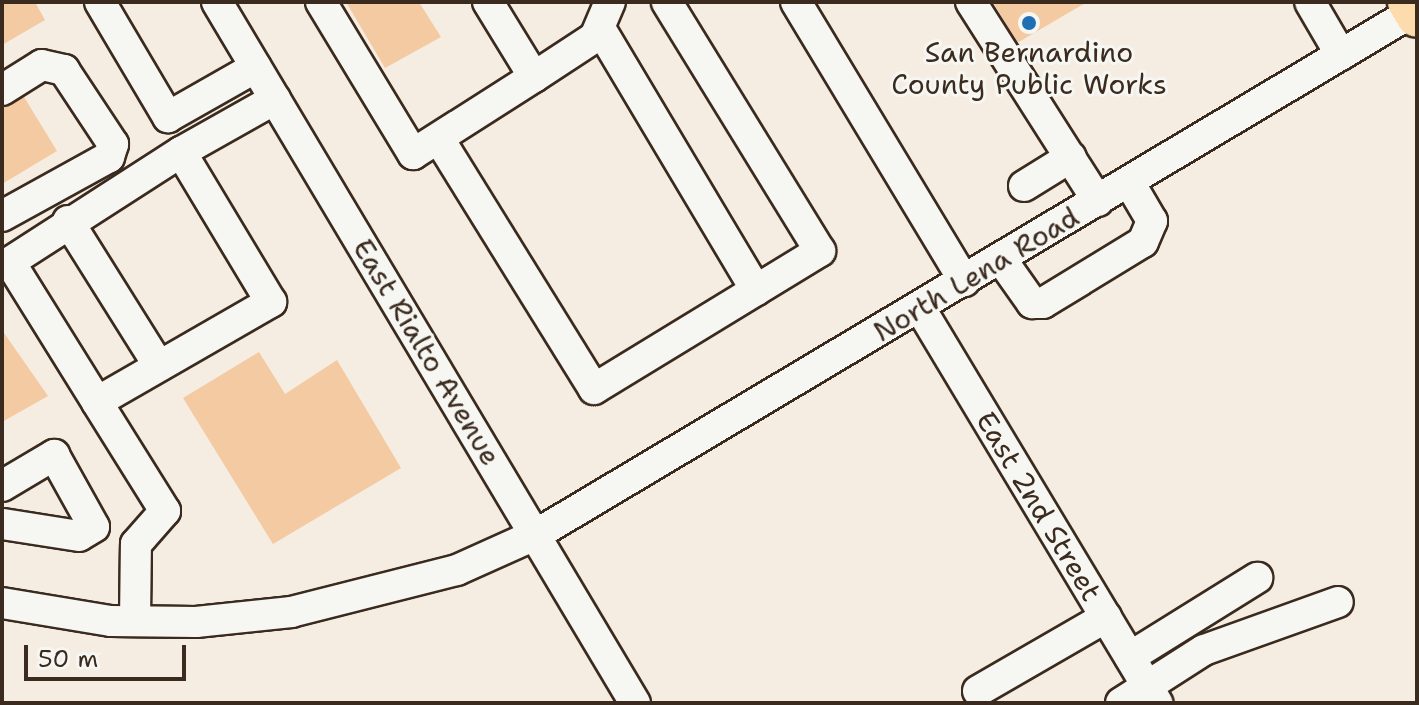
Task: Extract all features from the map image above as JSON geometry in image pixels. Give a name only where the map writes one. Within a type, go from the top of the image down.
[{"type":"street","points":[[100,2],[168,117],[256,67]]},
{"type":"street","name":"East Rialto Avenue","points":[[217,2],[635,703]]},
{"type":"street","points":[[321,2],[413,154],[534,77],[605,16],[756,290]]},
{"type":"street","points":[[488,2],[534,77]]},
{"type":"street","points":[[439,139],[594,389],[820,251],[667,2]]},
{"type":"street","points":[[796,2],[964,281]]},
{"type":"street","points":[[971,2],[1018,82],[1032,92],[1098,201]]},
{"type":"street","points":[[1310,2],[1341,55]]},
{"type":"street","name":"North Lena Road","points":[[2,603],[135,621],[320,606],[457,570],[537,534],[920,308],[1413,10]]},
{"type":"street","points":[[2,90],[42,65],[64,70],[113,144],[109,157],[2,216]]},
{"type":"street","points":[[135,621],[136,544],[165,511],[10,262],[68,221],[275,99]]},
{"type":"street","points":[[97,402],[271,302],[181,152]]},
{"type":"street","points":[[1024,186],[1071,157]]},
{"type":"street","points":[[1001,259],[1032,303],[1043,303],[1143,242],[1152,221],[1129,182]]},
{"type":"street","points":[[68,221],[159,366]]},
{"type":"street","name":"East 2nd Street","points":[[920,308],[1151,693]]},
{"type":"street","points":[[2,486],[54,455],[94,527],[79,536],[2,524]]},
{"type":"street","points":[[1130,657],[1257,578]]},
{"type":"street","points":[[1121,703],[1151,693],[1204,650],[1338,602]]},
{"type":"street","points":[[978,691],[1106,617]]},
{"type":"building","points":[[2,2],[35,2],[45,20],[2,45]]},
{"type":"building","points":[[346,2],[419,2],[441,37],[385,68]]},
{"type":"building","name":"San Bernardino County Public Works","points":[[993,2],[1087,2],[1017,43]]},
{"type":"building","points":[[21,92],[57,151],[2,184],[2,103]]},
{"type":"building","points":[[2,330],[48,396],[2,422]]},
{"type":"building","points":[[259,352],[285,394],[337,360],[401,468],[273,544],[183,398]]},
{"type":"place","name":"San Bernardino County Public Works","points":[[1029,23]]}]
